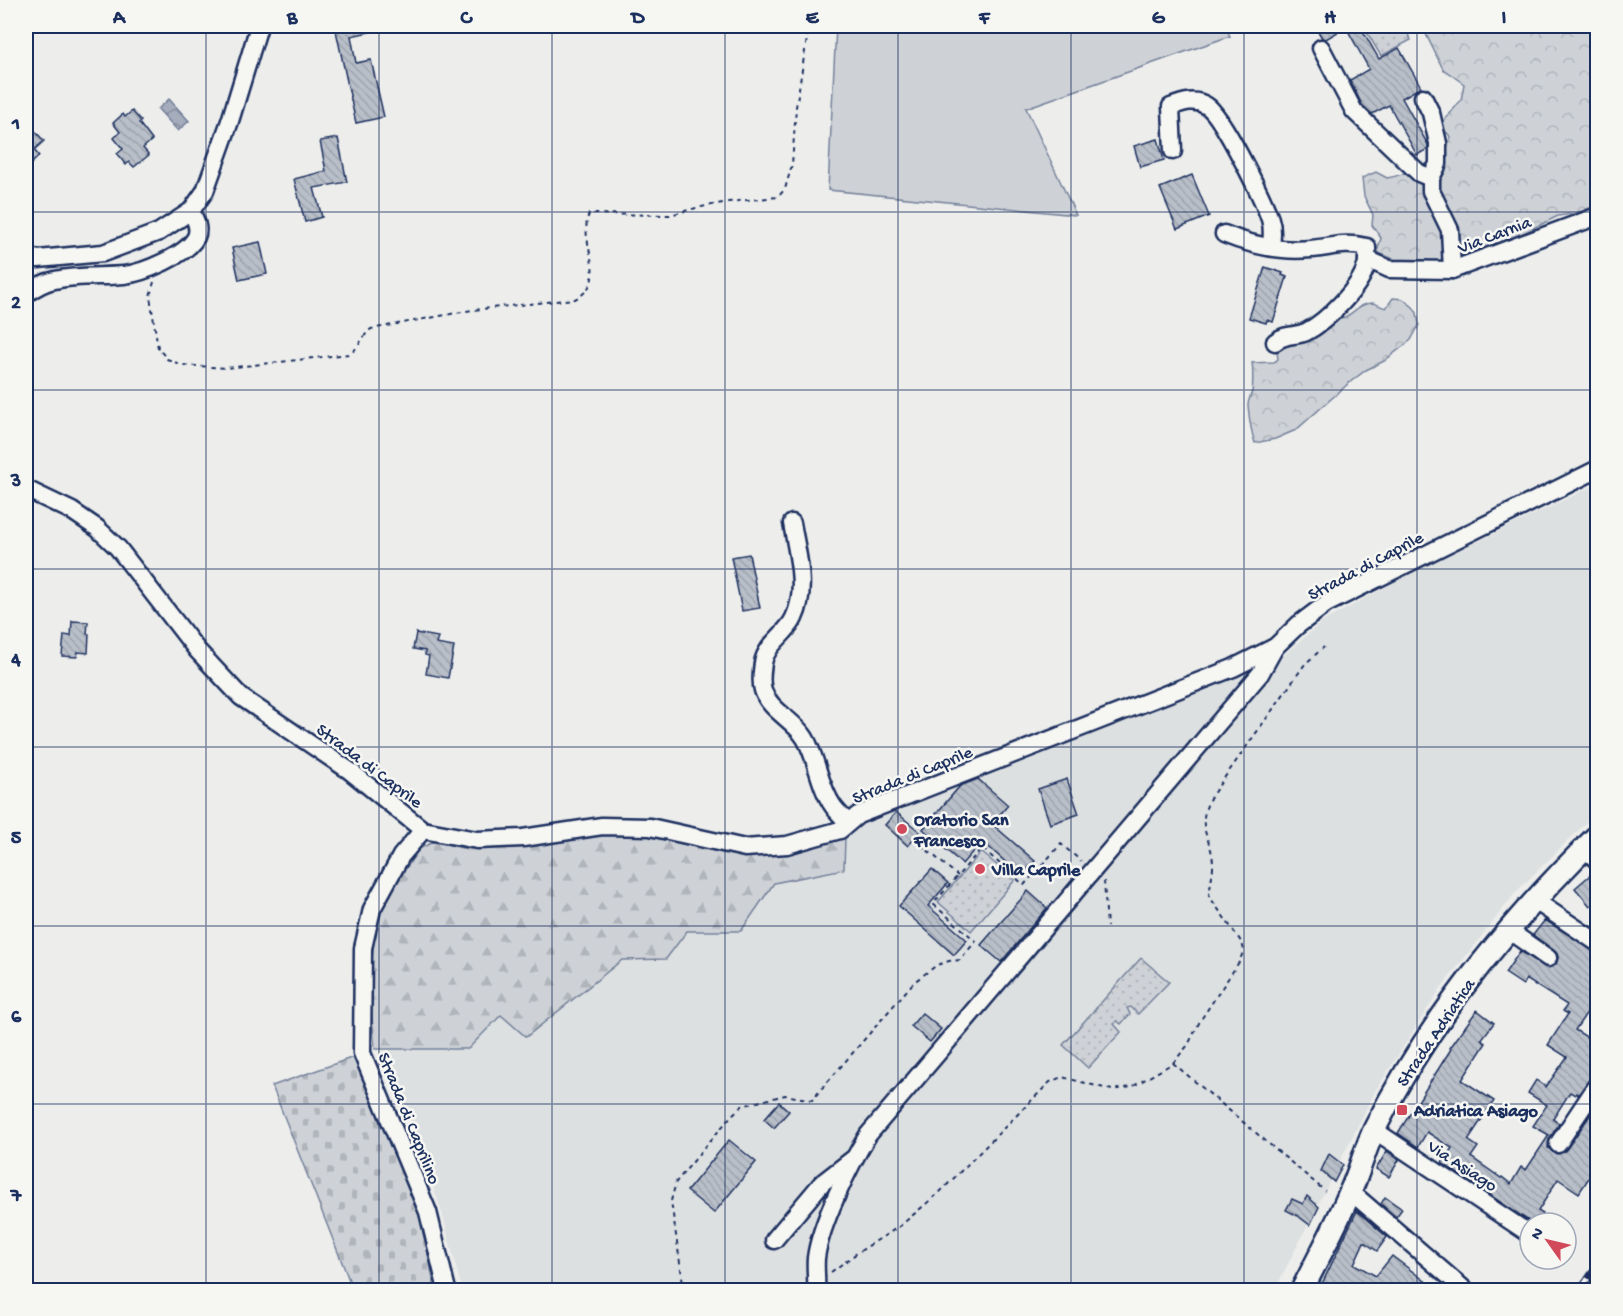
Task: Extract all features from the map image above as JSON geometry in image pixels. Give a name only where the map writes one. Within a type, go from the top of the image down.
[{"type":"main road","name":"Strada Adriatica","points":[[1302,1290],[1351,1192],[1374,1130],[1395,1091],[1452,1001],[1534,900],[1593,848]]},
{"type":"street","points":[[26,256],[38,258],[103,253],[159,232],[191,211],[205,191],[230,121],[259,26]]},
{"type":"street","points":[[1322,48],[1354,111],[1419,173],[1431,178]]},
{"type":"street","points":[[1423,98],[1431,113],[1438,143],[1438,164],[1431,178],[1431,191],[1450,230],[1452,270]]},
{"type":"street","points":[[1173,151],[1171,106],[1187,101],[1198,102],[1214,111],[1234,145],[1270,220],[1271,246],[1259,246],[1224,234]]},
{"type":"street","points":[[26,294],[54,280],[126,275],[148,269],[184,249],[196,237],[198,224],[191,211]]},
{"type":"street","name":"Via Carnia","points":[[1271,246],[1311,249],[1341,244],[1358,245],[1367,248],[1367,259],[1389,269],[1452,270],[1598,216]]},
{"type":"street","points":[[1275,342],[1283,336],[1301,334],[1310,330],[1333,311],[1345,299],[1358,280],[1366,267],[1367,259]]},
{"type":"street","name":"Strada di Caprile","points":[[26,489],[72,511],[97,528],[118,548],[196,650],[241,697],[350,771],[423,830],[477,840],[523,838],[602,826],[650,827],[745,848],[787,845],[840,830],[858,815],[1233,668],[1275,647],[1298,625],[1326,604],[1598,470]]},
{"type":"street","points":[[792,523],[800,572],[801,597],[794,619],[773,643],[764,659],[761,677],[763,692],[805,738],[832,804],[848,823]]},
{"type":"street","points":[[816,1289],[816,1257],[825,1227],[854,1159],[868,1135],[1260,674],[1275,647]]},
{"type":"street","name":"Strada di Caprilino","points":[[423,830],[401,856],[383,885],[372,909],[363,948],[362,1053],[428,1212],[447,1290]]},
{"type":"street","points":[[1534,900],[1598,943]]},
{"type":"street","points":[[1508,930],[1548,958]]},
{"type":"street","points":[[1558,1144],[1598,1084]]},
{"type":"street","name":"Via Asiago","points":[[1374,1130],[1518,1226]]},
{"type":"street","points":[[774,1239],[822,1183],[854,1159]]},
{"type":"street","points":[[1351,1192],[1465,1290]]},
{"type":"path","points":[[148,269],[154,279],[150,296],[158,348],[167,359],[182,365],[227,368],[349,354],[357,350],[364,335],[371,329],[472,310],[576,300],[587,293],[593,272],[585,222],[588,214],[670,215],[696,207],[778,197],[785,189],[792,165],[796,107],[809,26]]},
{"type":"path","points":[[816,1289],[836,1268],[900,1226],[940,1192],[1050,1082],[1062,1077],[1112,1090],[1132,1087],[1173,1064],[1188,1045],[1200,1021],[1239,963],[1244,950],[1242,943],[1209,896],[1213,867],[1210,847],[1204,831],[1203,813],[1210,798],[1305,664],[1324,647]]},
{"type":"path","points":[[914,839],[958,876]]},
{"type":"path","points":[[684,1290],[671,1201],[676,1182],[742,1106],[785,1095],[812,1100],[914,982],[937,965],[960,960],[976,941],[933,904],[982,848],[1024,885],[1061,844],[1097,866],[1107,927]]},
{"type":"path","points":[[1173,1064],[1325,1191]]},
{"type":"shaded area","points":[[1597,484],[1597,812],[1517,891],[1441,988],[1376,1090],[1275,1290],[462,1290],[442,1213],[386,1049],[468,1049],[501,1015],[526,1036],[622,960],[666,959],[687,931],[741,931],[774,883],[844,869],[845,838],[864,820],[977,773],[1285,654],[1322,622],[1400,579]]},
{"type":"green space","points":[[836,26],[1225,26],[1230,36],[1026,108],[1076,215],[828,190]]},
{"type":"green space","points":[[1363,26],[1403,26],[1411,40],[1381,56]]},
{"type":"green space","points":[[1422,26],[1597,26],[1597,205],[1577,213],[1558,216],[1501,244],[1461,257],[1447,265],[1398,261],[1377,252],[1381,238],[1372,225],[1373,215],[1364,196],[1362,178],[1376,172],[1387,178],[1393,177],[1434,160],[1446,150],[1451,137],[1440,126],[1461,100],[1464,84],[1443,69]]},
{"type":"green space","points":[[1393,298],[1403,299],[1417,313],[1419,325],[1411,340],[1384,361],[1366,370],[1349,383],[1296,430],[1275,439],[1255,443],[1248,405],[1252,389],[1252,363],[1274,362],[1278,359],[1277,352],[1283,343],[1330,318],[1348,316],[1360,306],[1374,303],[1386,308]]},
{"type":"green space","points":[[613,833],[652,836],[747,856],[793,852],[845,838],[844,869],[774,883],[741,931],[687,931],[666,959],[622,960],[526,1037],[501,1015],[468,1049],[375,1049],[371,1008],[372,959],[376,923],[384,901],[419,849],[435,841],[462,848],[494,849]]},
{"type":"green space","points":[[981,852],[1015,880],[971,931],[938,902]]},
{"type":"green space","points":[[1141,958],[1169,982],[1138,1014],[1131,1007],[1127,1008],[1130,1014],[1121,1024],[1117,1021],[1114,1024],[1121,1032],[1088,1068],[1063,1045]]},
{"type":"green space","points":[[354,1057],[422,1222],[435,1290],[353,1290],[272,1086]]},
{"type":"water","points":[[169,99],[189,121],[178,131],[158,109]]},
{"type":"building","points":[[335,26],[373,26],[374,31],[351,36],[356,63],[371,60],[384,117],[356,123]]},
{"type":"building","points":[[1315,26],[1360,26],[1379,59],[1399,48],[1421,87],[1402,98],[1428,145],[1428,149],[1417,155],[1389,105],[1372,114],[1362,105],[1350,80],[1369,69],[1346,27],[1326,39],[1322,38]]},
{"type":"building","points":[[132,111],[152,140],[143,148],[149,155],[134,167],[129,162],[126,165],[117,154],[123,149],[114,138],[120,132],[113,123],[123,114],[125,117]]},
{"type":"building","points":[[26,121],[44,141],[34,150],[39,156],[26,169]]},
{"type":"building","points":[[338,138],[347,182],[314,188],[322,217],[305,222],[294,179],[326,171],[320,141]]},
{"type":"building","points":[[1158,139],[1164,160],[1140,167],[1134,146]]},
{"type":"building","points":[[1192,175],[1209,216],[1177,229],[1160,188]]},
{"type":"building","points":[[260,242],[267,274],[239,280],[232,248]]},
{"type":"building","points":[[1265,267],[1283,273],[1282,275],[1287,277],[1273,322],[1267,320],[1266,323],[1249,318]]},
{"type":"building","points":[[749,554],[760,608],[742,611],[731,557]]},
{"type":"building","points":[[72,621],[88,622],[88,653],[78,652],[77,657],[62,656],[64,635],[71,636]]},
{"type":"building","points":[[416,633],[438,637],[436,644],[454,647],[448,678],[426,674],[429,656],[425,655],[425,651],[413,649]]},
{"type":"building","points":[[978,779],[1008,805],[992,824],[1035,861],[1021,876],[982,841],[962,864],[923,829],[960,786]]},
{"type":"building","points":[[1067,779],[1079,814],[1050,824],[1038,789]]},
{"type":"building","name":"Oratorio San Francesco","points":[[896,812],[920,832],[908,846],[885,825]]},
{"type":"building","points":[[932,869],[948,883],[928,906],[967,940],[954,955],[899,906]]},
{"type":"building","points":[[1598,871],[1598,900],[1590,906],[1575,888]]},
{"type":"building","points":[[1028,891],[1047,908],[1001,962],[981,945]]},
{"type":"building","points":[[1545,920],[1598,953],[1598,996],[1575,1030],[1598,1044],[1598,1074],[1590,1078],[1578,1095],[1570,1092],[1553,1119],[1559,1124],[1549,1139],[1548,1148],[1557,1154],[1566,1150],[1598,1104],[1598,1164],[1579,1193],[1558,1179],[1538,1211],[1518,1211],[1518,1214],[1442,1163],[1452,1148],[1427,1132],[1418,1147],[1398,1133],[1450,1048],[1477,1010],[1494,1023],[1481,1040],[1486,1043],[1462,1080],[1494,1101],[1468,1140],[1478,1147],[1471,1157],[1511,1184],[1521,1167],[1526,1170],[1549,1135],[1533,1126],[1547,1105],[1528,1093],[1536,1080],[1546,1087],[1567,1057],[1548,1045],[1568,1014],[1563,1011],[1567,1005],[1526,979],[1523,985],[1505,973],[1520,951],[1547,968],[1556,964],[1557,953],[1533,935]]},
{"type":"building","points":[[922,1013],[941,1029],[930,1042],[911,1026]]},
{"type":"building","points":[[779,1102],[789,1111],[774,1128],[764,1119]]},
{"type":"building","points":[[729,1140],[756,1162],[714,1213],[687,1191]]},
{"type":"building","points":[[1387,1151],[1399,1160],[1389,1177],[1376,1169]]},
{"type":"building","points":[[1329,1154],[1343,1165],[1334,1182],[1321,1171]]},
{"type":"building","points":[[1307,1196],[1319,1207],[1310,1225],[1286,1210],[1292,1199],[1303,1204]]},
{"type":"building","points":[[1385,1197],[1402,1209],[1396,1217],[1381,1204]]},
{"type":"building","points":[[1357,1211],[1387,1237],[1377,1251],[1364,1242],[1354,1264],[1376,1276],[1392,1256],[1437,1290],[1319,1290]]},
{"type":"railway","points":[[1580,1290],[1598,1264]]},
{"type":"place","name":"Oratorio San Francesco","points":[[902,829]]},
{"type":"place","name":"Villa Caprile","points":[[980,869]]},
{"type":"place","name":"Adriatica Asiago","points":[[1402,1110]]}]
